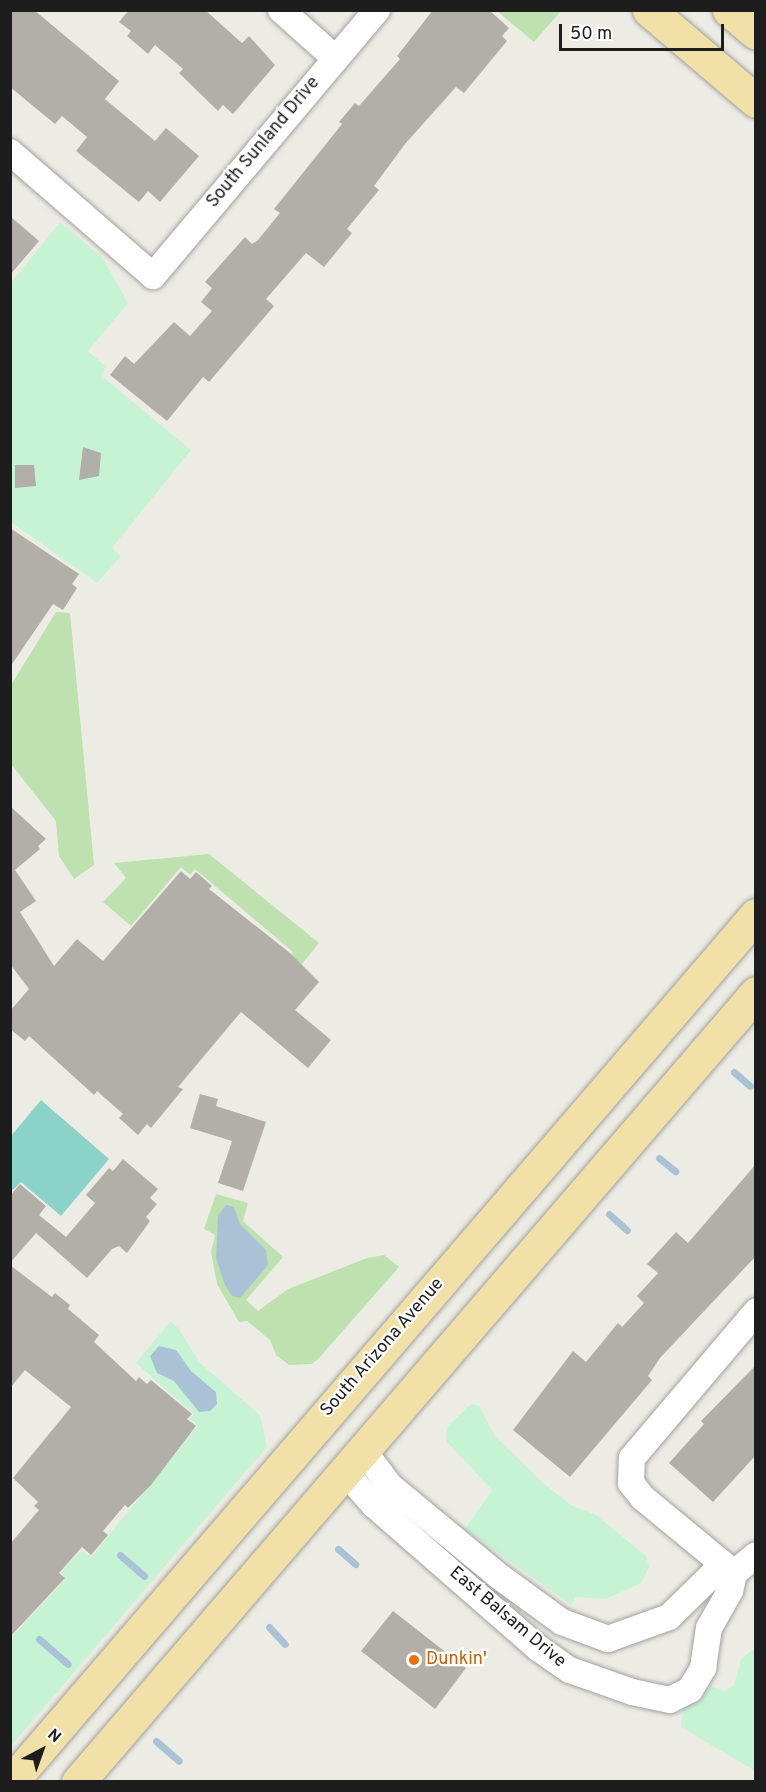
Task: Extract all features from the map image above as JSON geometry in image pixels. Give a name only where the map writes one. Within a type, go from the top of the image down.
[{"type":"main road","points":[[649,10],[756,101]]},
{"type":"main road","points":[[729,10],[756,33]]},
{"type":"main road","name":"South Arizona Avenue","points":[[11,1782],[753,924]]},
{"type":"main road","points":[[78,1782],[756,993]]},
{"type":"street","points":[[281,10],[335,58]]},
{"type":"street","name":"South Sunland Drive","points":[[10,152],[153,276],[376,10]]},
{"type":"street","points":[[756,1312],[632,1458],[631,1483],[643,1498],[734,1573],[756,1555]]},
{"type":"street","name":"East Balsam Drive","points":[[353,1461],[390,1486],[562,1622],[608,1639],[669,1617],[711,1576],[734,1573],[730,1591],[717,1613],[704,1646],[703,1668],[690,1690],[670,1700],[632,1692],[570,1670],[538,1648],[374,1505],[353,1461]]},
{"type":"street","points":[[669,1617],[688,1628],[704,1646]]},
{"type":"green space","points":[[497,11],[561,11],[534,42]]},
{"type":"green space","points":[[60,222],[102,257],[128,303],[88,351],[105,366],[103,377],[191,450],[112,548],[121,556],[97,583],[11,522],[11,283]]},
{"type":"green space","points":[[56,612],[70,613],[94,865],[74,879],[59,856],[56,821],[11,764],[11,685]]},
{"type":"green space","points":[[209,854],[319,943],[296,971],[287,960],[293,952],[195,869],[190,875],[181,867],[131,926],[103,902],[126,878],[114,863]]},
{"type":"green space","points":[[216,1194],[248,1203],[243,1221],[283,1257],[246,1300],[258,1311],[288,1289],[367,1258],[384,1255],[399,1267],[319,1358],[312,1364],[289,1365],[276,1355],[270,1340],[247,1321],[239,1322],[217,1284],[211,1252],[215,1235],[204,1229]]},
{"type":"green space","points":[[170,1322],[178,1328],[200,1363],[260,1415],[267,1447],[11,1746],[11,1638],[66,1578],[61,1573],[81,1550],[91,1557],[198,1426],[190,1419],[194,1414],[136,1363]]},
{"type":"green space","points":[[471,1404],[479,1406],[495,1436],[543,1483],[571,1505],[596,1515],[646,1556],[649,1567],[641,1583],[606,1599],[576,1597],[571,1605],[465,1529],[492,1490],[447,1442],[448,1426]]},
{"type":"green space","points":[[752,1650],[756,1651],[755,1771],[681,1727],[683,1710],[702,1699],[711,1686],[725,1691],[734,1685],[741,1659]]},
{"type":"shaded area","points":[[41,1100],[109,1159],[61,1216],[21,1182],[13,1190],[11,1188],[11,1136]]},
{"type":"shaded area","points":[[226,1205],[234,1207],[240,1224],[266,1250],[268,1265],[240,1298],[232,1296],[225,1285],[216,1258],[218,1215]]},
{"type":"shaded area","points":[[159,1346],[176,1350],[191,1371],[216,1392],[217,1404],[210,1411],[199,1412],[174,1381],[157,1373],[150,1356]]},
{"type":"building","points":[[10,10],[34,10],[119,81],[105,99],[155,141],[166,128],[199,156],[160,202],[148,191],[139,202],[76,151],[87,137],[62,116],[55,124],[10,87]]},
{"type":"building","points":[[129,10],[205,10],[242,43],[249,36],[275,65],[233,114],[223,105],[218,111],[179,73],[183,69],[155,45],[148,54],[127,36],[131,31],[119,22]]},
{"type":"building","points":[[433,10],[489,10],[509,28],[502,36],[507,41],[464,93],[456,87],[405,144],[374,186],[379,190],[347,229],[352,233],[324,267],[306,253],[266,299],[274,306],[209,382],[203,377],[167,421],[110,375],[125,356],[134,364],[174,322],[190,336],[212,311],[201,302],[212,288],[205,282],[245,237],[252,244],[258,240],[280,213],[274,209],[342,124],[339,122],[355,103],[359,106],[400,59],[397,56]]},
{"type":"building","points":[[10,216],[39,241],[10,275]]},
{"type":"building","points":[[83,447],[101,453],[99,476],[79,480]]},
{"type":"building","points":[[15,465],[34,465],[36,486],[15,488]]},
{"type":"building","points":[[10,528],[79,574],[72,584],[77,588],[63,610],[53,604],[10,667]]},
{"type":"building","points":[[10,806],[46,839],[38,846],[40,849],[15,870],[36,901],[20,912],[54,966],[77,939],[103,961],[181,871],[190,879],[196,872],[212,886],[209,889],[290,953],[319,982],[295,1010],[331,1040],[308,1068],[241,1012],[178,1087],[183,1089],[151,1128],[147,1124],[138,1135],[119,1118],[123,1114],[97,1091],[94,1095],[29,1036],[25,1041],[10,1029],[10,1011],[29,989],[10,964]]},
{"type":"building","points":[[200,1094],[218,1099],[216,1106],[266,1122],[243,1191],[218,1183],[232,1141],[190,1128]]},
{"type":"building","points":[[123,1159],[158,1189],[150,1198],[157,1204],[146,1217],[150,1221],[127,1253],[119,1246],[112,1249],[87,1278],[36,1233],[10,1263],[10,1196],[20,1184],[46,1206],[39,1215],[66,1237],[95,1203],[86,1195],[109,1168],[113,1171]]},
{"type":"building","points":[[756,1164],[756,1256],[660,1358],[648,1376],[652,1380],[570,1477],[513,1430],[573,1351],[586,1362],[618,1323],[622,1327],[644,1303],[637,1296],[658,1273],[647,1264],[676,1232],[688,1243]]},
{"type":"building","points":[[10,1265],[52,1297],[55,1293],[70,1305],[68,1309],[99,1335],[94,1342],[136,1381],[139,1377],[147,1384],[151,1380],[192,1414],[187,1419],[196,1426],[151,1485],[128,1508],[125,1505],[103,1531],[108,1535],[91,1555],[82,1547],[59,1573],[65,1578],[10,1637],[10,1544],[39,1510],[34,1506],[38,1502],[13,1478],[71,1407],[25,1370],[10,1388]]},
{"type":"building","points":[[756,1365],[756,1455],[713,1502],[669,1463],[704,1424],[701,1421]]},
{"type":"building","name":"Dunkin'","points":[[393,1611],[466,1668],[435,1709],[361,1651]]},
{"type":"waterway","points":[[734,1072],[750,1086]]},
{"type":"waterway","points":[[659,1158],[675,1171]]},
{"type":"waterway","points":[[609,1214],[627,1230]]},
{"type":"waterway","points":[[338,1549],[355,1564]]},
{"type":"waterway","points":[[120,1555],[144,1576]]},
{"type":"waterway","points":[[269,1627],[285,1644]]},
{"type":"waterway","points":[[39,1639],[68,1664]]},
{"type":"waterway","points":[[156,1741],[179,1761]]},
{"type":"place","name":"Dunkin'","points":[[414,1660]]}]
